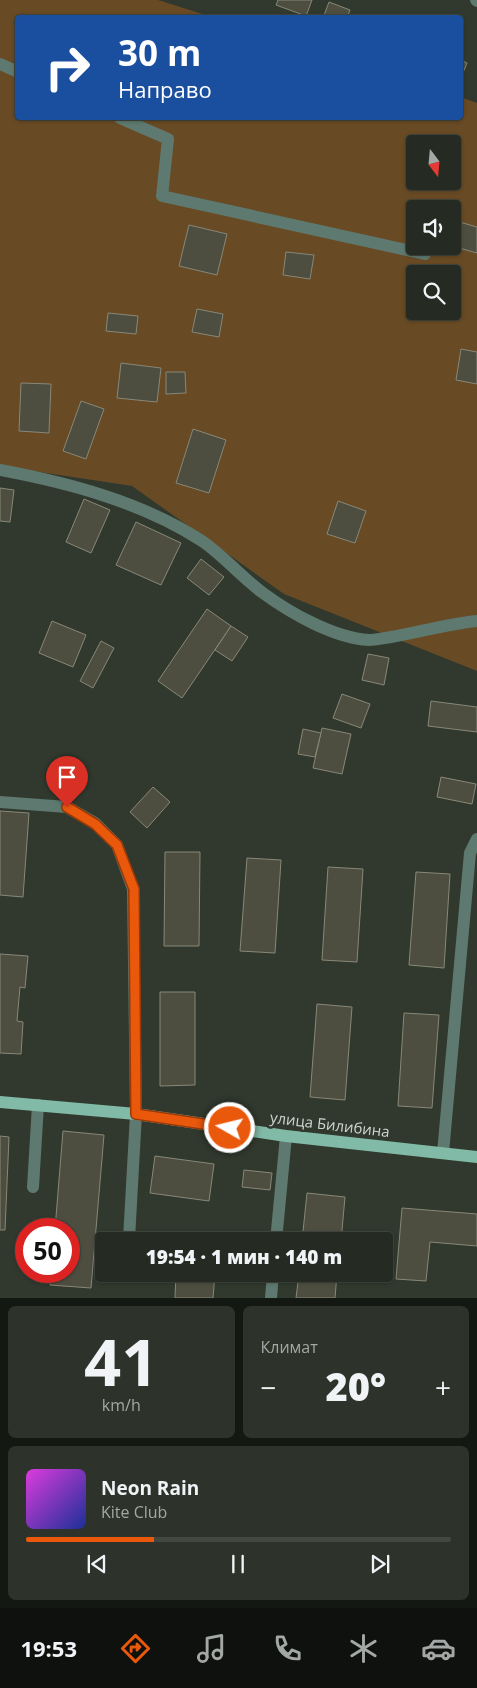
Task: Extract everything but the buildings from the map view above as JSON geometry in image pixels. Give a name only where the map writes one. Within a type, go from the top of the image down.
[{"type":"main road","name":"улица Билибина","points":[[0,1102],[136,1114],[286,1136],[477,1156]]},
{"type":"street","points":[[0,64],[15,71]]},
{"type":"street","points":[[125,120],[168,139],[162,196],[406,250]]},
{"type":"street","points":[[0,470],[56,480],[160,517],[203,542],[262,592],[297,615],[336,633],[369,640],[477,621]]},
{"type":"street","points":[[0,802],[67,807],[95,824],[117,845],[134,889],[136,1114],[129,1232]]},
{"type":"street","points":[[443,1153],[470,853],[477,839]]},
{"type":"street","points":[[34,1187],[38,1105]]},
{"type":"street","points":[[277,1232],[286,1136]]},
{"type":"street","points":[[271,1298],[272,1282]]},
{"type":"shaded area","points":[[0,0],[158,0],[206,15],[15,15],[15,120],[463,120],[463,98],[477,103],[477,671],[284,594],[132,486],[0,466]]},
{"type":"route","points":[[67,807],[95,824],[117,845],[134,889],[136,1114],[230,1128]]}]
